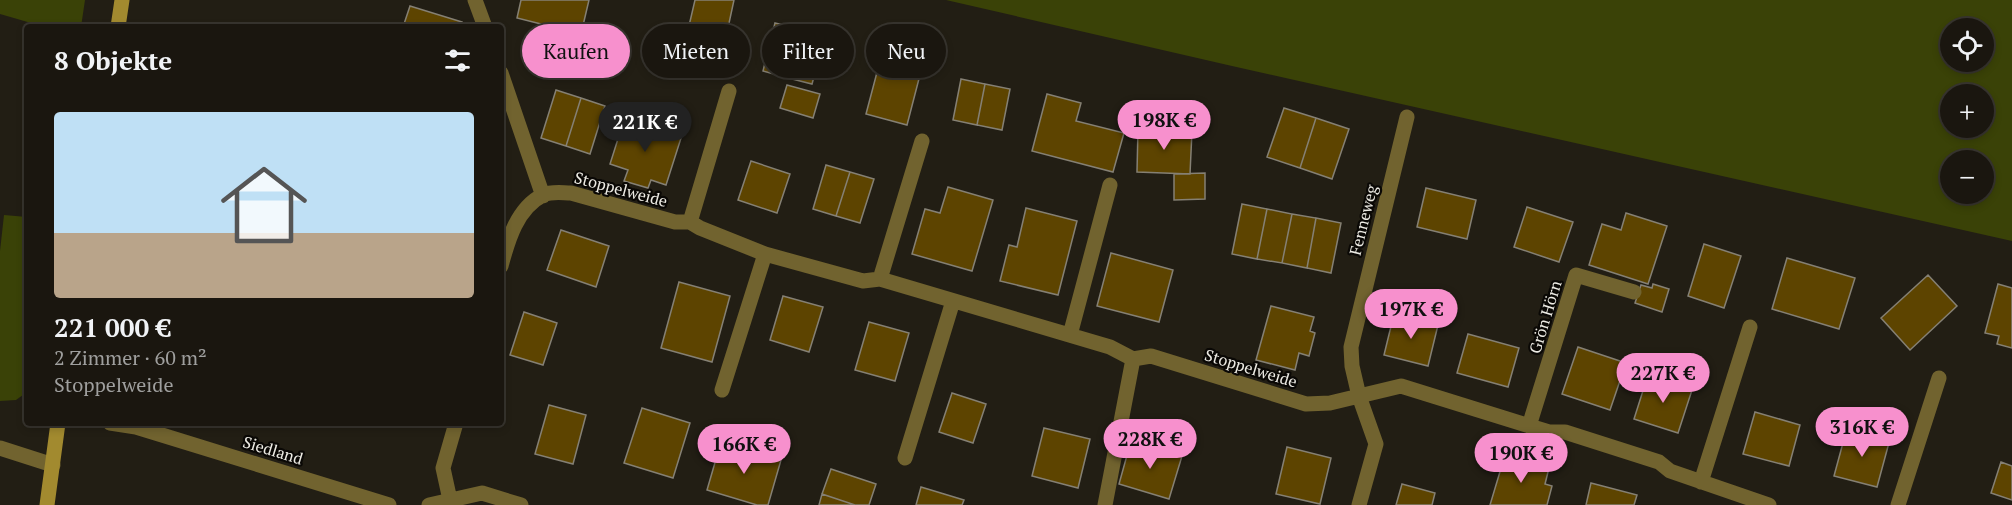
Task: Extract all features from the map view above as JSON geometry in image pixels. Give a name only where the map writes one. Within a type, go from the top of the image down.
[{"type":"main road","points":[[118,24],[122,0]]},
{"type":"main road","points":[[47,505],[58,426]]},
{"type":"street","points":[[475,0],[484,24]]},
{"type":"street","points":[[504,83],[543,196],[526,208],[514,226],[504,257]]},
{"type":"street","points":[[690,222],[729,91]]},
{"type":"street","name":"Fenneweg","points":[[1359,505],[1376,444],[1359,396],[1352,366],[1351,346],[1407,117]]},
{"type":"street","points":[[880,279],[922,141]]},
{"type":"street","points":[[1070,335],[1110,185]]},
{"type":"street","name":"Stoppelweide","points":[[543,196],[555,192],[571,193],[675,222],[690,222],[765,254],[863,281],[880,279],[1110,347],[1133,359],[1150,356],[1306,404],[1330,403],[1359,396]]},
{"type":"street","points":[[722,390],[765,254]]},
{"type":"street","name":"Grön Hörn","points":[[1529,426],[1576,275],[1634,292]]},
{"type":"street","points":[[905,458],[953,301]]},
{"type":"street","points":[[1701,482],[1750,327]]},
{"type":"street","points":[[1104,505],[1133,359]]},
{"type":"street","points":[[1898,505],[1939,378]]},
{"type":"street","points":[[1359,396],[1401,386],[1549,432],[1565,432],[1659,462],[1670,471],[1768,505]]},
{"type":"street","name":"Siedland","points":[[130,426],[389,505]]},
{"type":"street","points":[[450,500],[444,468],[455,426]]},
{"type":"street","points":[[0,448],[53,465]]},
{"type":"street","points":[[429,505],[482,493],[522,505]]},
{"type":"green space","points":[[0,0],[85,0],[81,24],[35,24],[0,14]]},
{"type":"green space","points":[[946,0],[2012,0],[2012,241],[1232,66]]},
{"type":"green space","points":[[4,215],[24,217],[24,394],[16,400],[0,401],[0,251]]},
{"type":"building","points":[[521,0],[589,0],[583,24],[541,24],[517,18]]},
{"type":"building","points":[[695,0],[734,0],[729,24],[689,24]]},
{"type":"building","points":[[410,6],[462,22],[461,24],[404,24]]},
{"type":"building","points":[[788,78],[814,78],[812,84]]},
{"type":"building","points":[[876,78],[919,78],[907,125],[866,114]]},
{"type":"building","points":[[961,79],[985,84],[977,125],[953,120]]},
{"type":"building","points":[[985,84],[1010,89],[1002,130],[977,125]]},
{"type":"building","points":[[787,85],[820,94],[813,118],[780,108]]},
{"type":"building","points":[[556,90],[581,98],[566,146],[541,138]]},
{"type":"building","points":[[1047,94],[1081,103],[1076,121],[1124,133],[1113,172],[1032,151]]},
{"type":"building","points":[[581,98],[605,106],[590,154],[566,146]]},
{"type":"building","points":[[1284,108],[1316,118],[1300,168],[1267,157]]},
{"type":"building","points":[[625,117],[682,135],[666,185],[651,180],[648,188],[624,181],[628,170],[610,164]]},
{"type":"building","points":[[1316,118],[1349,129],[1332,179],[1300,168]]},
{"type":"building","points":[[1138,129],[1192,131],[1190,174],[1137,172]]},
{"type":"building","points":[[751,161],[790,174],[777,213],[738,200]]},
{"type":"building","points":[[826,165],[850,172],[836,216],[813,209]]},
{"type":"building","points":[[850,172],[874,179],[860,223],[836,216]]},
{"type":"building","points":[[1205,173],[1205,199],[1174,200],[1174,174]]},
{"type":"building","points":[[948,187],[993,200],[972,271],[912,254],[925,209],[940,213]]},
{"type":"building","points":[[1426,188],[1476,200],[1467,239],[1417,227]]},
{"type":"building","points":[[1242,204],[1267,209],[1257,259],[1232,254]]},
{"type":"building","points":[[1527,207],[1573,222],[1559,262],[1514,247]]},
{"type":"building","points":[[1026,208],[1077,221],[1058,295],[1000,281],[1009,245],[1017,247]]},
{"type":"building","points":[[1267,209],[1292,214],[1282,263],[1257,259]]},
{"type":"building","points":[[1626,213],[1667,226],[1648,284],[1589,265],[1602,224],[1621,230]]},
{"type":"building","points":[[1292,214],[1316,218],[1307,268],[1282,263]]},
{"type":"building","points":[[1316,218],[1341,223],[1331,273],[1307,268]]},
{"type":"building","points":[[561,230],[609,246],[596,287],[547,270]]},
{"type":"building","points":[[1704,244],[1741,256],[1724,308],[1688,296]]},
{"type":"building","points":[[1111,253],[1173,270],[1159,322],[1097,306]]},
{"type":"building","points":[[1787,258],[1855,278],[1839,329],[1772,309]]},
{"type":"building","points":[[1928,275],[1957,306],[1910,350],[1881,318]]},
{"type":"building","points":[[679,282],[730,296],[712,362],[661,348]]},
{"type":"building","points":[[1653,284],[1669,289],[1662,312],[1635,303],[1641,285],[1652,288]]},
{"type":"building","points":[[1998,284],[2012,288],[2012,348],[1997,344],[1999,336],[1985,333]]},
{"type":"building","points":[[783,296],[823,307],[809,352],[770,340]]},
{"type":"building","points":[[1271,306],[1314,317],[1310,331],[1315,333],[1309,356],[1299,353],[1295,370],[1256,360]]},
{"type":"building","points":[[524,312],[557,323],[543,365],[510,355]]},
{"type":"building","points":[[1394,314],[1438,325],[1428,366],[1384,355]]},
{"type":"building","points":[[869,322],[909,333],[895,381],[855,370]]},
{"type":"building","points":[[1468,334],[1519,348],[1508,387],[1457,373]]},
{"type":"building","points":[[1578,347],[1626,363],[1610,410],[1562,394]]},
{"type":"building","points":[[1648,375],[1692,390],[1678,433],[1634,419]]},
{"type":"building","points":[[952,393],[986,404],[973,443],[939,432]]},
{"type":"building","points":[[549,405],[586,415],[573,464],[535,454]]},
{"type":"building","points":[[642,408],[690,423],[673,478],[624,463]]},
{"type":"building","points":[[1755,412],[1800,425],[1789,466],[1743,454]]},
{"type":"building","points":[[1044,428],[1090,439],[1078,488],[1032,476]]},
{"type":"building","points":[[1847,428],[1890,439],[1877,487],[1834,476]]},
{"type":"building","points":[[1131,441],[1182,456],[1169,499],[1119,484]]},
{"type":"building","points":[[721,442],[781,460],[768,505],[757,505],[707,490]]},
{"type":"building","points":[[1287,447],[1331,458],[1320,504],[1276,494]]},
{"type":"building","points":[[1505,455],[1549,468],[1545,484],[1552,486],[1547,505],[1490,505]]},
{"type":"building","points":[[2001,462],[2012,466],[2012,500],[1991,493]]},
{"type":"building","points":[[831,469],[876,484],[869,505],[855,505],[822,494]]},
{"type":"building","points":[[1591,483],[1637,495],[1634,505],[1586,505]]},
{"type":"building","points":[[1402,484],[1435,493],[1432,505],[1396,505]]},
{"type":"building","points":[[921,487],[964,500],[962,505],[916,505]]},
{"type":"building","points":[[822,494],[855,505],[819,505]]}]
